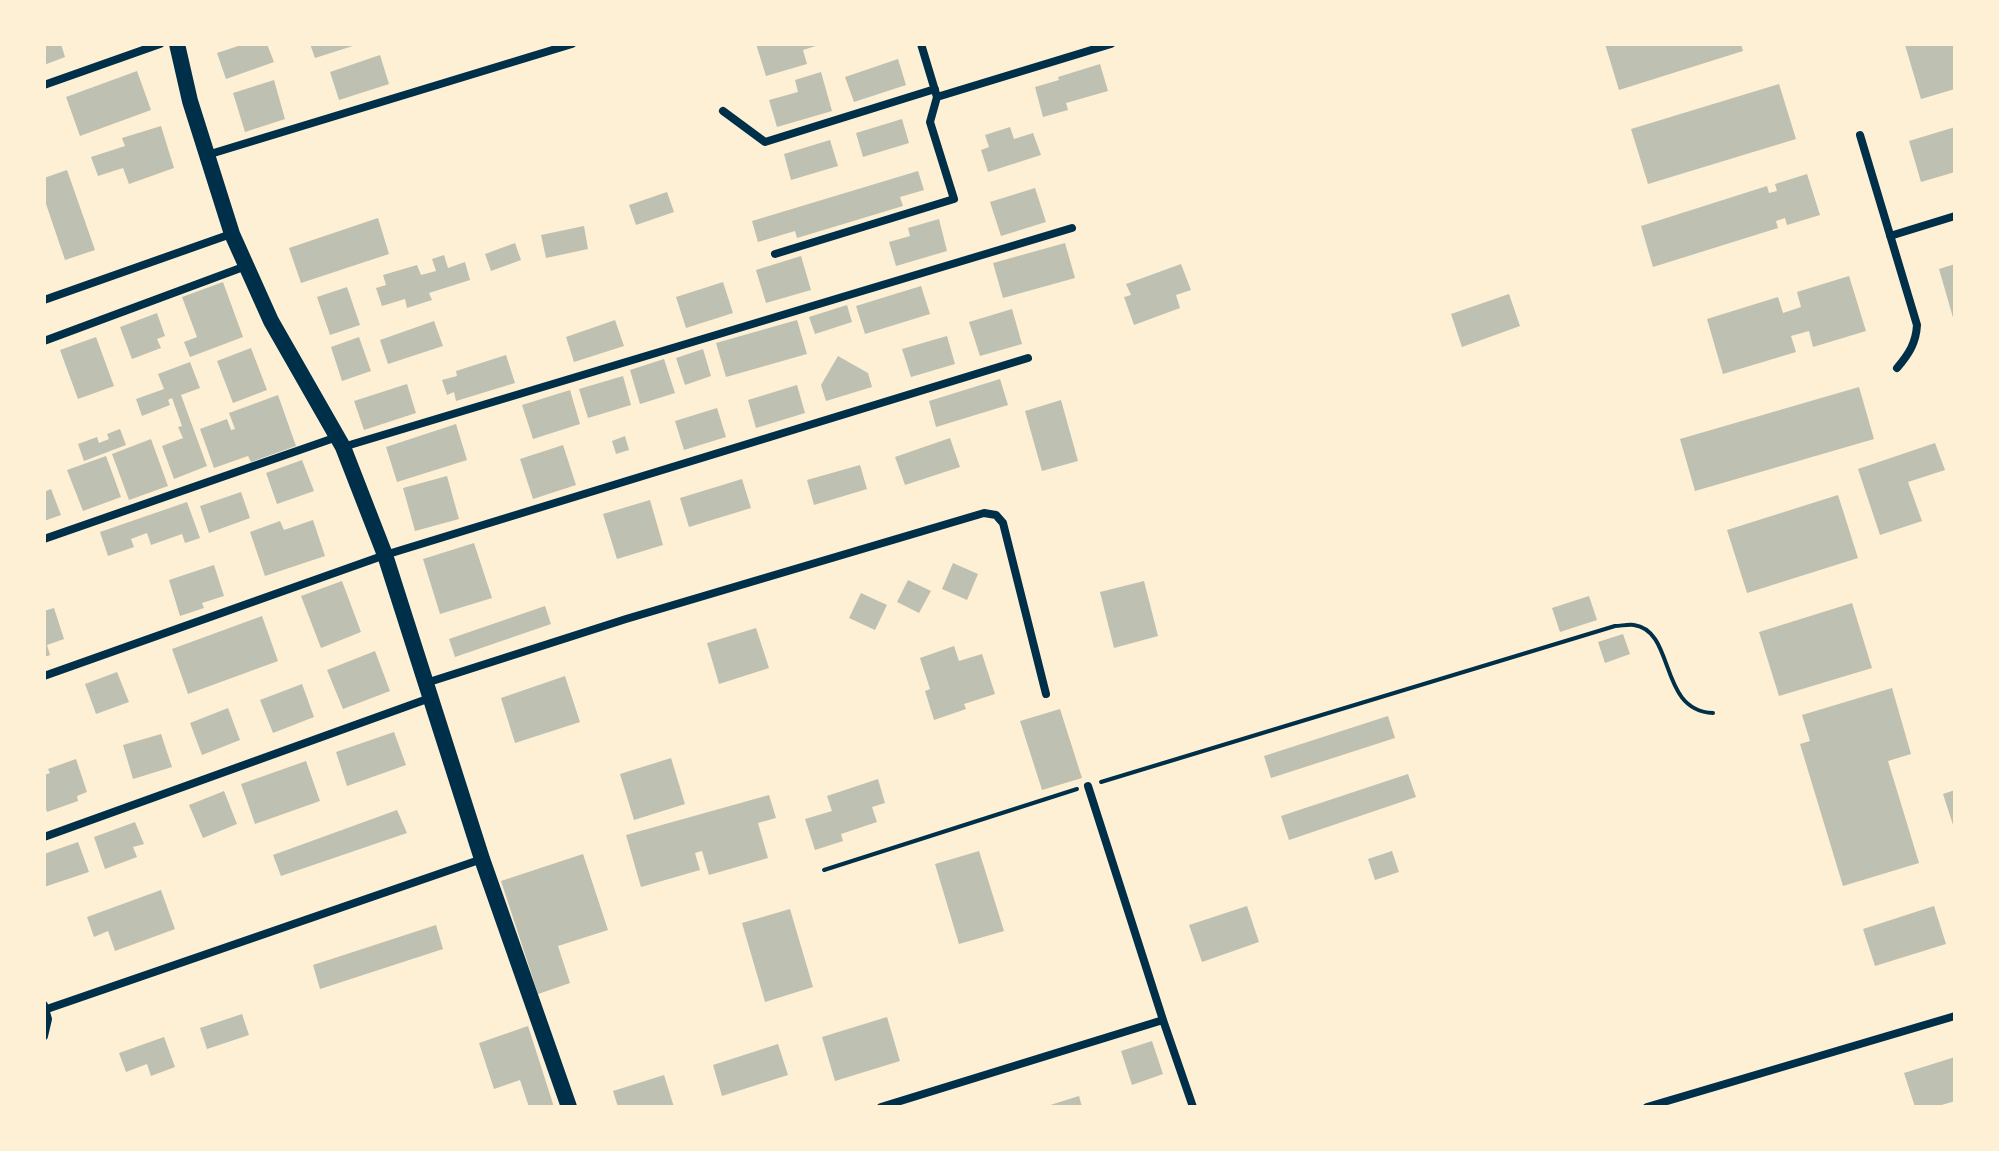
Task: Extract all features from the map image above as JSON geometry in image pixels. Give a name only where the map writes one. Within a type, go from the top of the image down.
[{"type":"main road","points":[[182,45],[207,155],[232,234],[286,348],[340,442],[385,555],[482,859],[569,1107]]},
{"type":"street","points":[[44,85],[160,44]]},
{"type":"street","points":[[207,155],[572,44]]},
{"type":"street","points":[[775,254],[954,199],[930,122],[936,93],[921,44]]},
{"type":"street","points":[[723,111],[765,142],[1111,44]]},
{"type":"street","points":[[1860,135],[1917,325],[1910,353],[1897,368]]},
{"type":"street","points":[[1890,236],[1955,216]]},
{"type":"street","points":[[44,539],[340,442],[1072,228]]},
{"type":"street","points":[[44,300],[232,234]]},
{"type":"street","points":[[44,341],[246,266]]},
{"type":"street","points":[[44,676],[385,555],[1028,358]]},
{"type":"street","points":[[44,837],[429,690],[626,619],[984,513],[996,515],[1003,523],[1046,694]]},
{"type":"street","points":[[1088,786],[1193,1107]]},
{"type":"street","points":[[44,1036],[48,1019],[45,1007],[482,859]]},
{"type":"street","points":[[1647,1107],[1955,1016]]},
{"type":"street","points":[[881,1107],[1163,1020]]},
{"type":"path","points":[[824,870],[1088,786],[1615,626],[1636,625],[1648,632],[1666,662],[1681,700],[1700,713],[1713,713]]},
{"type":"building","points":[[44,44],[61,44],[65,57],[44,65]]},
{"type":"building","points":[[244,44],[267,44],[274,62],[226,79],[217,53]]},
{"type":"building","points":[[310,44],[356,44],[356,45],[315,58]]},
{"type":"building","points":[[756,44],[819,45],[803,50],[807,64],[766,76]]},
{"type":"building","points":[[1605,44],[1741,44],[1743,51],[1619,90]]},
{"type":"building","points":[[1955,44],[1955,89],[1921,99],[1905,45]]},
{"type":"building","points":[[380,55],[389,84],[339,100],[330,72]]},
{"type":"building","points":[[898,59],[906,85],[854,102],[845,77]]},
{"type":"building","points":[[1100,64],[1108,91],[1066,103],[1068,110],[1043,117],[1035,87]]},
{"type":"building","points":[[137,71],[151,110],[80,136],[66,97]]},
{"type":"building","points":[[821,72],[832,111],[777,127],[769,100],[798,92],[795,80]]},
{"type":"building","points":[[274,80],[285,119],[245,132],[233,93]]},
{"type":"building","points":[[1779,84],[1796,139],[1648,184],[1631,129]]},
{"type":"building","points":[[902,119],[909,143],[863,157],[856,133]]},
{"type":"building","points":[[161,126],[174,168],[129,184],[123,168],[98,176],[91,157],[125,146],[122,138]]},
{"type":"building","points":[[1010,127],[1014,139],[1033,133],[1041,155],[988,172],[981,150],[989,147],[985,135]]},
{"type":"building","points":[[1955,127],[1955,172],[1921,182],[1909,141]]},
{"type":"building","points":[[830,140],[838,166],[791,180],[784,154]]},
{"type":"building","points":[[67,170],[95,250],[65,260],[44,198],[44,178]]},
{"type":"building","points":[[918,171],[924,190],[900,197],[903,206],[797,238],[795,231],[758,242],[752,221]]},
{"type":"building","points":[[1807,174],[1820,215],[1787,225],[1785,218],[1776,221],[1778,228],[1653,267],[1641,226],[1767,186],[1769,193],[1777,191],[1775,184]]},
{"type":"building","points":[[1035,188],[1046,222],[1001,236],[990,202]]},
{"type":"building","points":[[667,192],[674,212],[636,225],[629,205]]},
{"type":"building","points":[[378,218],[389,254],[301,283],[289,248]]},
{"type":"building","points":[[939,219],[947,251],[896,266],[889,242],[910,236],[908,228]]},
{"type":"building","points":[[584,226],[588,249],[546,258],[541,235]]},
{"type":"building","points":[[515,243],[521,260],[491,271],[485,254]]},
{"type":"building","points":[[1065,243],[1075,278],[1003,298],[993,263]]},
{"type":"building","points":[[444,255],[448,268],[465,262],[470,280],[429,293],[432,300],[407,308],[405,299],[382,306],[376,288],[386,285],[383,275],[417,265],[421,275],[436,271],[432,259]]},
{"type":"building","points":[[801,256],[811,290],[766,303],[756,270]]},
{"type":"building","points":[[1181,264],[1191,290],[1176,295],[1180,308],[1134,325],[1124,297],[1131,295],[1126,284]]},
{"type":"building","points":[[1955,264],[1955,321],[1954,321],[1939,269]]},
{"type":"building","points":[[1849,276],[1866,331],[1813,347],[1809,331],[1791,336],[1796,352],[1723,374],[1707,319],[1778,297],[1783,313],[1801,307],[1797,292]]},
{"type":"building","points":[[223,282],[243,337],[190,357],[184,342],[197,337],[182,297]]},
{"type":"building","points":[[723,282],[733,313],[686,328],[676,297]]},
{"type":"building","points":[[921,286],[930,314],[865,334],[856,306]]},
{"type":"building","points":[[347,287],[360,325],[330,335],[317,297]]},
{"type":"building","points":[[1509,294],[1520,326],[1462,347],[1451,314]]},
{"type":"building","points":[[847,305],[852,322],[815,334],[809,317]]},
{"type":"building","points":[[1012,309],[1022,344],[980,356],[969,322]]},
{"type":"building","points":[[157,313],[165,336],[157,339],[161,348],[132,359],[120,327]]},
{"type":"building","points":[[615,320],[624,346],[574,362],[566,337]]},
{"type":"building","points":[[797,320],[807,354],[726,377],[716,343]]},
{"type":"building","points":[[434,321],[443,346],[388,364],[380,340]]},
{"type":"building","points":[[947,336],[955,364],[911,377],[902,349]]},
{"type":"building","points":[[96,337],[114,386],[78,399],[60,350]]},
{"type":"building","points":[[359,337],[371,371],[342,381],[331,347]]},
{"type":"building","points":[[251,348],[267,390],[233,403],[217,361]]},
{"type":"building","points":[[703,349],[711,376],[685,385],[676,358]]},
{"type":"building","points":[[506,355],[515,383],[456,401],[454,392],[447,395],[442,380],[457,376],[456,371]]},
{"type":"building","points":[[838,356],[868,373],[872,387],[826,401],[821,385]]},
{"type":"building","points":[[664,359],[675,393],[640,404],[630,370]]},
{"type":"building","points":[[190,362],[200,388],[181,395],[207,466],[174,479],[162,446],[183,438],[172,398],[168,400],[170,405],[142,416],[136,399],[164,389],[158,374]]},
{"type":"building","points":[[623,376],[631,405],[588,418],[579,389]]},
{"type":"building","points":[[1000,379],[1008,405],[936,427],[929,401]]},
{"type":"building","points":[[407,384],[416,413],[364,430],[354,401]]},
{"type":"building","points":[[797,385],[805,413],[756,428],[748,400]]},
{"type":"building","points":[[1859,387],[1874,439],[1695,491],[1680,439]]},
{"type":"building","points":[[570,390],[580,424],[533,439],[522,405]]},
{"type":"building","points":[[278,395],[296,446],[251,462],[248,456],[214,468],[200,429],[227,419],[231,430],[235,429],[229,413]]},
{"type":"building","points":[[1061,400],[1078,461],[1042,471],[1025,411]]},
{"type":"building","points":[[717,408],[726,437],[684,450],[675,421]]},
{"type":"building","points":[[456,424],[467,460],[397,482],[386,447]]},
{"type":"building","points":[[120,429],[126,445],[84,461],[78,444],[97,437],[99,443],[109,439],[107,434]]},
{"type":"building","points":[[625,436],[629,450],[616,454],[612,441]]},
{"type":"building","points":[[950,438],[960,467],[905,485],[895,457]]},
{"type":"building","points":[[151,439],[168,486],[129,500],[112,454]]},
{"type":"building","points":[[1935,443],[1945,470],[1908,482],[1922,521],[1880,535],[1858,469]]},
{"type":"building","points":[[563,445],[576,485],[533,499],[520,459]]},
{"type":"building","points":[[106,456],[121,497],[83,511],[67,470]]},
{"type":"building","points":[[302,460],[314,491],[277,504],[266,473]]},
{"type":"building","points":[[860,465],[867,489],[814,505],[807,480]]},
{"type":"building","points":[[447,476],[459,519],[415,531],[403,488]]},
{"type":"building","points":[[742,479],[751,508],[689,527],[680,498]]},
{"type":"building","points":[[51,489],[61,515],[44,521],[44,492]]},
{"type":"building","points":[[241,492],[250,518],[209,533],[200,506]]},
{"type":"building","points":[[1838,495],[1858,558],[1747,593],[1727,530]]},
{"type":"building","points":[[650,500],[663,545],[617,559],[603,514]]},
{"type":"building","points":[[187,502],[200,538],[185,543],[182,534],[151,545],[147,533],[131,539],[134,547],[108,556],[100,532]]},
{"type":"building","points":[[313,520],[325,556],[265,576],[250,532],[280,521],[284,530]]},
{"type":"building","points":[[474,543],[492,598],[440,614],[423,559]]},
{"type":"building","points":[[953,563],[978,574],[967,600],[942,589]]},
{"type":"building","points":[[214,565],[224,596],[202,603],[204,608],[180,616],[169,580]]},
{"type":"building","points":[[908,580],[931,591],[919,613],[897,602]]},
{"type":"building","points":[[342,581],[361,632],[321,648],[301,596]]},
{"type":"building","points":[[1144,581],[1158,636],[1114,648],[1100,592]]},
{"type":"building","points":[[861,593],[887,605],[875,630],[849,618]]},
{"type":"building","points":[[1589,596],[1597,620],[1560,632],[1552,608]]},
{"type":"building","points":[[1852,603],[1872,668],[1779,696],[1759,632]]},
{"type":"building","points":[[545,606],[551,624],[455,657],[449,639]]},
{"type":"building","points":[[54,608],[64,639],[47,645],[50,655],[44,657],[44,611]]},
{"type":"building","points":[[262,616],[278,661],[188,694],[172,649]]},
{"type":"building","points":[[756,628],[769,668],[719,684],[707,643]]},
{"type":"building","points":[[1623,634],[1630,654],[1605,663],[1598,642]]},
{"type":"building","points":[[954,646],[959,661],[982,654],[995,694],[964,704],[966,709],[934,720],[925,691],[930,689],[920,658]]},
{"type":"building","points":[[375,651],[390,691],[343,709],[327,670]]},
{"type":"building","points":[[117,672],[129,702],[96,714],[85,684]]},
{"type":"building","points":[[565,676],[580,722],[515,743],[501,698]]},
{"type":"building","points":[[302,684],[314,717],[273,733],[260,700]]},
{"type":"building","points":[[1892,688],[1911,754],[1888,761],[1919,863],[1843,886],[1800,744],[1810,741],[1802,715]]},
{"type":"building","points":[[228,708],[240,740],[202,755],[190,723]]},
{"type":"building","points":[[1060,709],[1082,778],[1042,790],[1020,721]]},
{"type":"building","points":[[1388,716],[1395,738],[1271,778],[1264,756]]},
{"type":"building","points":[[394,732],[406,765],[347,786],[336,752]]},
{"type":"building","points":[[161,734],[172,767],[133,779],[123,745]]},
{"type":"building","points":[[671,758],[685,804],[634,820],[620,774]]},
{"type":"building","points":[[76,759],[87,792],[77,796],[78,801],[47,812],[44,775],[50,773],[48,769]]},
{"type":"building","points":[[306,761],[320,801],[255,824],[241,784]]},
{"type":"building","points":[[1408,774],[1416,797],[1289,840],[1281,816]]},
{"type":"building","points":[[878,779],[885,803],[872,807],[877,822],[841,834],[843,841],[815,850],[805,819],[832,811],[827,796]]},
{"type":"building","points":[[1955,790],[1955,828],[1954,828],[1943,794]]},
{"type":"building","points":[[224,791],[237,824],[203,838],[189,805]]},
{"type":"building","points":[[769,795],[776,818],[758,823],[768,858],[709,875],[702,851],[695,853],[700,870],[641,887],[626,835]]},
{"type":"building","points":[[397,810],[407,833],[281,876],[273,855]]},
{"type":"building","points":[[135,822],[144,844],[133,847],[137,857],[105,869],[94,837]]},
{"type":"building","points":[[78,842],[89,872],[44,887],[44,854]]},
{"type":"building","points":[[979,851],[1004,931],[959,944],[935,864]]},
{"type":"building","points":[[1392,851],[1399,872],[1375,880],[1368,859]]},
{"type":"building","points":[[583,854],[608,930],[558,946],[570,983],[538,994],[501,881]]},
{"type":"building","points":[[161,890],[175,929],[115,951],[108,931],[94,937],[87,917]]},
{"type":"building","points":[[1247,906],[1259,942],[1202,962],[1189,925]]},
{"type":"building","points":[[1934,906],[1946,944],[1875,966],[1863,929]]},
{"type":"building","points":[[790,909],[813,987],[765,1002],[742,923]]},
{"type":"building","points":[[436,925],[443,949],[320,989],[313,965]]},
{"type":"building","points":[[242,1014],[249,1035],[207,1049],[200,1028]]},
{"type":"building","points":[[887,1017],[900,1061],[835,1081],[822,1037]]},
{"type":"building","points":[[528,1026],[554,1107],[529,1107],[520,1080],[494,1089],[479,1043]]},
{"type":"building","points":[[164,1037],[175,1067],[151,1076],[147,1064],[126,1072],[119,1053]]},
{"type":"building","points":[[1152,1041],[1163,1074],[1132,1085],[1121,1051]]},
{"type":"building","points":[[778,1044],[788,1075],[722,1096],[713,1065]]},
{"type":"building","points":[[1955,1057],[1955,1101],[1935,1107],[1915,1107],[1904,1073]]},
{"type":"building","points":[[664,1075],[674,1107],[618,1107],[613,1091]]},
{"type":"building","points":[[1079,1096],[1082,1107],[1047,1107],[1047,1106]]}]
